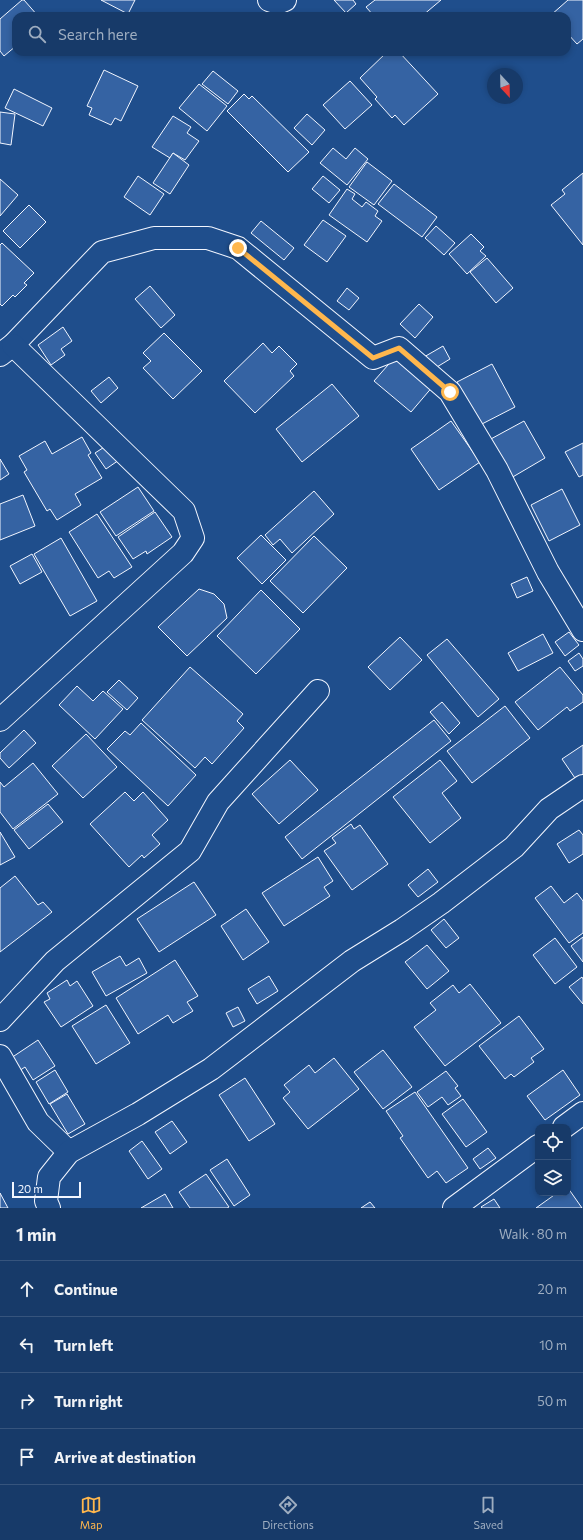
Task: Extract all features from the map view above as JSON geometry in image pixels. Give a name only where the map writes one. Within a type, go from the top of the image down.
[{"type":"street","points":[[269,0],[278,3],[285,0]]},
{"type":"street","points":[[0,720],[183,553],[193,538],[184,511],[7,350],[102,252],[154,238],[208,238],[238,248],[373,358],[399,348],[450,392],[497,470],[548,572],[583,630]]},
{"type":"street","points":[[0,1020],[55,961],[190,851],[218,802],[318,691]]},
{"type":"street","points":[[49,1208],[46,1202],[50,1177],[69,1152],[138,1114],[211,1069],[352,961],[402,930],[447,899],[514,847],[549,809],[583,786]]},
{"type":"street","points":[[0,1056],[38,1122],[69,1152]]},
{"type":"street","points":[[568,1124],[583,1113]]},
{"type":"street","points":[[454,1208],[535,1148]]},
{"type":"building","points":[[22,0],[24,0],[34,12],[12,12],[12,49],[4,56],[0,51],[0,19]]},
{"type":"building","points":[[101,0],[135,0],[129,12],[124,12]]},
{"type":"building","points":[[334,0],[353,0],[356,4],[347,12],[345,12]]},
{"type":"building","points":[[375,0],[441,0],[427,12],[370,12],[366,7]]},
{"type":"building","points":[[568,0],[583,0],[583,39],[577,44],[571,37],[571,12],[554,12]]},
{"type":"building","points":[[383,56],[403,56],[438,94],[404,125],[395,115],[392,118],[375,99],[377,97],[360,78]]},
{"type":"building","points":[[104,70],[138,86],[121,121],[115,118],[111,125],[89,115],[92,108],[87,106]]},
{"type":"building","points":[[213,71],[238,91],[228,104],[202,84]]},
{"type":"building","points":[[350,81],[372,105],[345,129],[323,105]]},
{"type":"building","points":[[199,84],[227,106],[207,131],[179,108]]},
{"type":"building","points":[[14,89],[52,108],[43,126],[5,108]]},
{"type":"building","points":[[244,94],[249,99],[252,96],[309,152],[288,172],[227,111]]},
{"type":"building","points":[[0,112],[15,114],[11,145],[0,143]]},
{"type":"building","points":[[307,114],[325,130],[312,145],[294,128]]},
{"type":"building","points":[[173,116],[191,127],[187,133],[199,141],[185,160],[173,153],[170,158],[152,147]]},
{"type":"building","points":[[333,148],[346,159],[355,148],[368,159],[347,185],[320,163]]},
{"type":"building","points":[[173,153],[189,165],[170,194],[153,183]]},
{"type":"building","points":[[367,162],[392,181],[374,205],[349,187]]},
{"type":"building","points":[[583,173],[583,245],[551,205],[565,194],[562,190]]},
{"type":"building","points":[[138,176],[164,194],[150,215],[124,197]]},
{"type":"building","points":[[323,176],[340,190],[329,203],[312,189]]},
{"type":"building","points":[[0,179],[18,195],[0,216]]},
{"type":"building","points":[[394,184],[437,217],[422,237],[378,204]]},
{"type":"building","points":[[347,189],[355,194],[352,199],[362,207],[366,202],[378,211],[375,216],[382,221],[367,242],[329,215]]},
{"type":"building","points":[[29,205],[46,222],[20,248],[3,231]]},
{"type":"building","points":[[323,220],[346,236],[327,262],[304,245]]},
{"type":"building","points":[[261,221],[294,248],[284,260],[251,233]]},
{"type":"building","points":[[436,226],[455,243],[444,255],[425,238]]},
{"type":"building","points":[[471,234],[484,247],[480,251],[486,256],[467,274],[449,254]]},
{"type":"building","points":[[2,243],[34,273],[24,283],[27,285],[15,297],[13,295],[2,306],[0,304],[0,245]]},
{"type":"building","points":[[487,258],[513,288],[496,303],[470,272]]},
{"type":"building","points":[[150,286],[175,315],[161,328],[135,299]]},
{"type":"building","points":[[347,288],[359,298],[349,310],[337,301]]},
{"type":"building","points":[[419,304],[433,317],[415,338],[400,324]]},
{"type":"building","points":[[63,327],[72,341],[61,349],[65,355],[51,365],[38,345]]},
{"type":"building","points":[[164,333],[202,371],[173,399],[143,368],[151,361],[143,353]]},
{"type":"building","points":[[263,343],[272,353],[279,346],[297,364],[290,371],[294,376],[255,413],[224,381]]},
{"type":"building","points":[[443,346],[450,359],[432,370],[424,357]]},
{"type":"building","points":[[395,357],[434,385],[411,412],[374,381]]},
{"type":"building","points":[[492,364],[515,407],[480,425],[457,382]]},
{"type":"building","points":[[109,377],[118,388],[101,403],[91,391]]},
{"type":"building","points":[[332,384],[359,416],[302,462],[276,429]]},
{"type":"building","points":[[451,421],[480,462],[439,490],[411,449]]},
{"type":"building","points":[[524,421],[545,458],[511,478],[489,440]]},
{"type":"building","points":[[82,437],[91,453],[88,455],[102,478],[75,494],[81,505],[57,520],[50,509],[47,511],[24,472],[27,470],[19,456],[45,441],[52,454]]},
{"type":"building","points":[[583,443],[583,475],[579,477],[565,452]]},
{"type":"building","points":[[109,444],[119,460],[106,469],[95,453]]},
{"type":"building","points":[[0,459],[9,474],[0,480]]},
{"type":"building","points":[[138,487],[154,511],[116,536],[100,512]]},
{"type":"building","points":[[562,489],[580,525],[549,541],[531,505]]},
{"type":"building","points":[[314,491],[334,514],[292,553],[280,539],[273,545],[265,535]]},
{"type":"building","points":[[23,495],[35,526],[0,540],[0,504]]},
{"type":"building","points":[[155,512],[172,537],[147,554],[146,551],[133,559],[118,537]]},
{"type":"building","points":[[97,514],[132,567],[114,578],[109,571],[98,578],[69,532]]},
{"type":"building","points":[[261,535],[286,560],[262,584],[237,558]]},
{"type":"building","points":[[314,536],[347,568],[303,613],[270,581]]},
{"type":"building","points":[[61,538],[97,601],[70,616],[34,554]]},
{"type":"building","points":[[32,554],[42,572],[20,584],[10,566]]},
{"type":"building","points":[[527,577],[533,591],[517,598],[511,584]]},
{"type":"building","points":[[199,589],[214,594],[224,604],[227,618],[187,656],[158,627]]},
{"type":"building","points":[[261,590],[300,629],[256,674],[217,636]]},
{"type":"building","points":[[569,632],[579,645],[565,656],[555,642]]},
{"type":"building","points":[[543,634],[553,653],[518,671],[508,653]]},
{"type":"building","points":[[400,637],[422,660],[390,690],[368,667]]},
{"type":"building","points":[[447,639],[499,699],[478,717],[427,655]]},
{"type":"building","points":[[579,653],[583,659],[583,666],[575,671],[568,661]]},
{"type":"building","points":[[190,667],[243,714],[237,721],[244,728],[212,764],[205,757],[195,768],[142,720]]},
{"type":"building","points":[[560,667],[583,695],[583,702],[570,711],[567,707],[538,730],[515,702]]},
{"type":"building","points":[[119,680],[138,698],[127,710],[107,692]]},
{"type":"building","points":[[77,686],[93,701],[103,691],[123,709],[95,739],[59,705]]},
{"type":"building","points":[[442,702],[460,723],[449,734],[430,712]]},
{"type":"building","points":[[505,706],[530,738],[472,783],[447,751]]},
{"type":"building","points":[[434,720],[451,741],[302,859],[285,837]]},
{"type":"building","points":[[141,723],[196,775],[168,806],[107,749],[125,731],[130,735]]},
{"type":"building","points":[[24,730],[36,743],[9,768],[0,758],[0,753]]},
{"type":"building","points":[[86,734],[117,767],[83,798],[52,766]]},
{"type":"building","points":[[583,745],[583,777],[577,781],[562,759]]},
{"type":"building","points":[[290,760],[318,790],[279,824],[252,794]]},
{"type":"building","points":[[440,760],[457,781],[442,793],[461,818],[430,843],[393,797]]},
{"type":"building","points":[[33,763],[58,794],[13,829],[0,812],[0,782],[4,787]]},
{"type":"building","points":[[125,792],[134,801],[143,792],[168,820],[152,835],[160,844],[144,858],[142,855],[129,867],[90,824]]},
{"type":"building","points":[[48,804],[63,822],[29,849],[14,830]]},
{"type":"building","points":[[351,824],[354,829],[360,825],[388,864],[352,890],[324,851],[336,843],[332,838]]},
{"type":"building","points":[[579,830],[583,835],[583,854],[569,863],[557,844]]},
{"type":"building","points":[[0,832],[15,857],[0,865]]},
{"type":"building","points":[[318,857],[333,881],[324,887],[330,896],[284,926],[262,893]]},
{"type":"building","points":[[428,869],[438,882],[418,897],[408,885]]},
{"type":"building","points":[[15,876],[38,905],[43,902],[52,912],[0,952],[0,888]]},
{"type":"building","points":[[194,882],[216,915],[159,952],[137,919]]},
{"type":"building","points":[[551,886],[564,903],[577,893],[583,901],[583,933],[569,943],[535,898]]},
{"type":"building","points":[[246,909],[269,942],[243,960],[221,926]]},
{"type":"building","points":[[444,919],[459,938],[446,948],[431,930]]},
{"type":"building","points":[[583,937],[583,962],[571,946]]},
{"type":"building","points":[[555,938],[577,967],[555,984],[533,955]]},
{"type":"building","points":[[427,945],[449,971],[427,989],[405,962]]},
{"type":"building","points":[[120,956],[126,966],[139,958],[147,973],[106,996],[92,972]]},
{"type":"building","points":[[175,960],[198,996],[187,1002],[193,1011],[173,1023],[168,1015],[138,1034],[116,998]]},
{"type":"building","points":[[269,976],[278,991],[257,1004],[248,989]]},
{"type":"building","points":[[582,977],[583,979],[583,1004],[569,987]]},
{"type":"building","points":[[67,980],[70,986],[77,981],[93,1006],[61,1027],[44,1002],[50,999],[47,993]]},
{"type":"building","points":[[470,984],[501,1023],[445,1066],[414,1027],[436,1010],[430,1003],[453,985],[459,993]]},
{"type":"building","points":[[106,1005],[130,1043],[96,1064],[72,1026]]},
{"type":"building","points":[[238,1007],[245,1021],[233,1027],[226,1013]]},
{"type":"building","points":[[519,1016],[544,1049],[531,1058],[534,1062],[514,1077],[511,1074],[505,1079],[479,1046]]},
{"type":"building","points":[[38,1040],[55,1066],[33,1080],[25,1067],[19,1071],[11,1058]]},
{"type":"building","points":[[383,1050],[412,1087],[383,1109],[354,1072]]},
{"type":"building","points":[[334,1058],[359,1089],[308,1129],[283,1098],[290,1092],[284,1085],[309,1065],[315,1073]]},
{"type":"building","points":[[55,1070],[68,1092],[49,1104],[36,1082]]},
{"type":"building","points":[[563,1070],[580,1095],[545,1120],[527,1096]]},
{"type":"building","points":[[446,1071],[458,1086],[455,1088],[461,1096],[448,1105],[442,1097],[428,1107],[417,1092]]},
{"type":"building","points":[[245,1078],[275,1124],[249,1141],[219,1095]]},
{"type":"building","points":[[415,1092],[468,1168],[446,1183],[437,1171],[428,1178],[400,1138],[403,1136],[386,1111]]},
{"type":"building","points":[[67,1094],[85,1124],[68,1134],[50,1104]]},
{"type":"building","points":[[463,1099],[487,1132],[466,1147],[442,1114]]},
{"type":"building","points":[[172,1121],[187,1142],[170,1154],[155,1132]]},
{"type":"building","points":[[142,1141],[162,1169],[148,1179],[129,1151]]},
{"type":"building","points":[[488,1148],[496,1158],[480,1169],[473,1159]]},
{"type":"building","points":[[227,1159],[250,1195],[234,1206],[210,1170]]},
{"type":"building","points":[[206,1174],[229,1207],[190,1208],[179,1192]]},
{"type":"building","points":[[571,1192],[582,1208],[536,1208],[553,1196],[571,1196]]},
{"type":"building","points":[[0,1193],[8,1208],[0,1208]]},
{"type":"building","points":[[165,1194],[173,1208],[141,1208]]},
{"type":"building","points":[[494,1199],[500,1208],[481,1207]]},
{"type":"building","points":[[370,1202],[375,1208],[361,1208]]},
{"type":"route","points":[[238,248],[373,358],[399,348],[450,392]]}]
